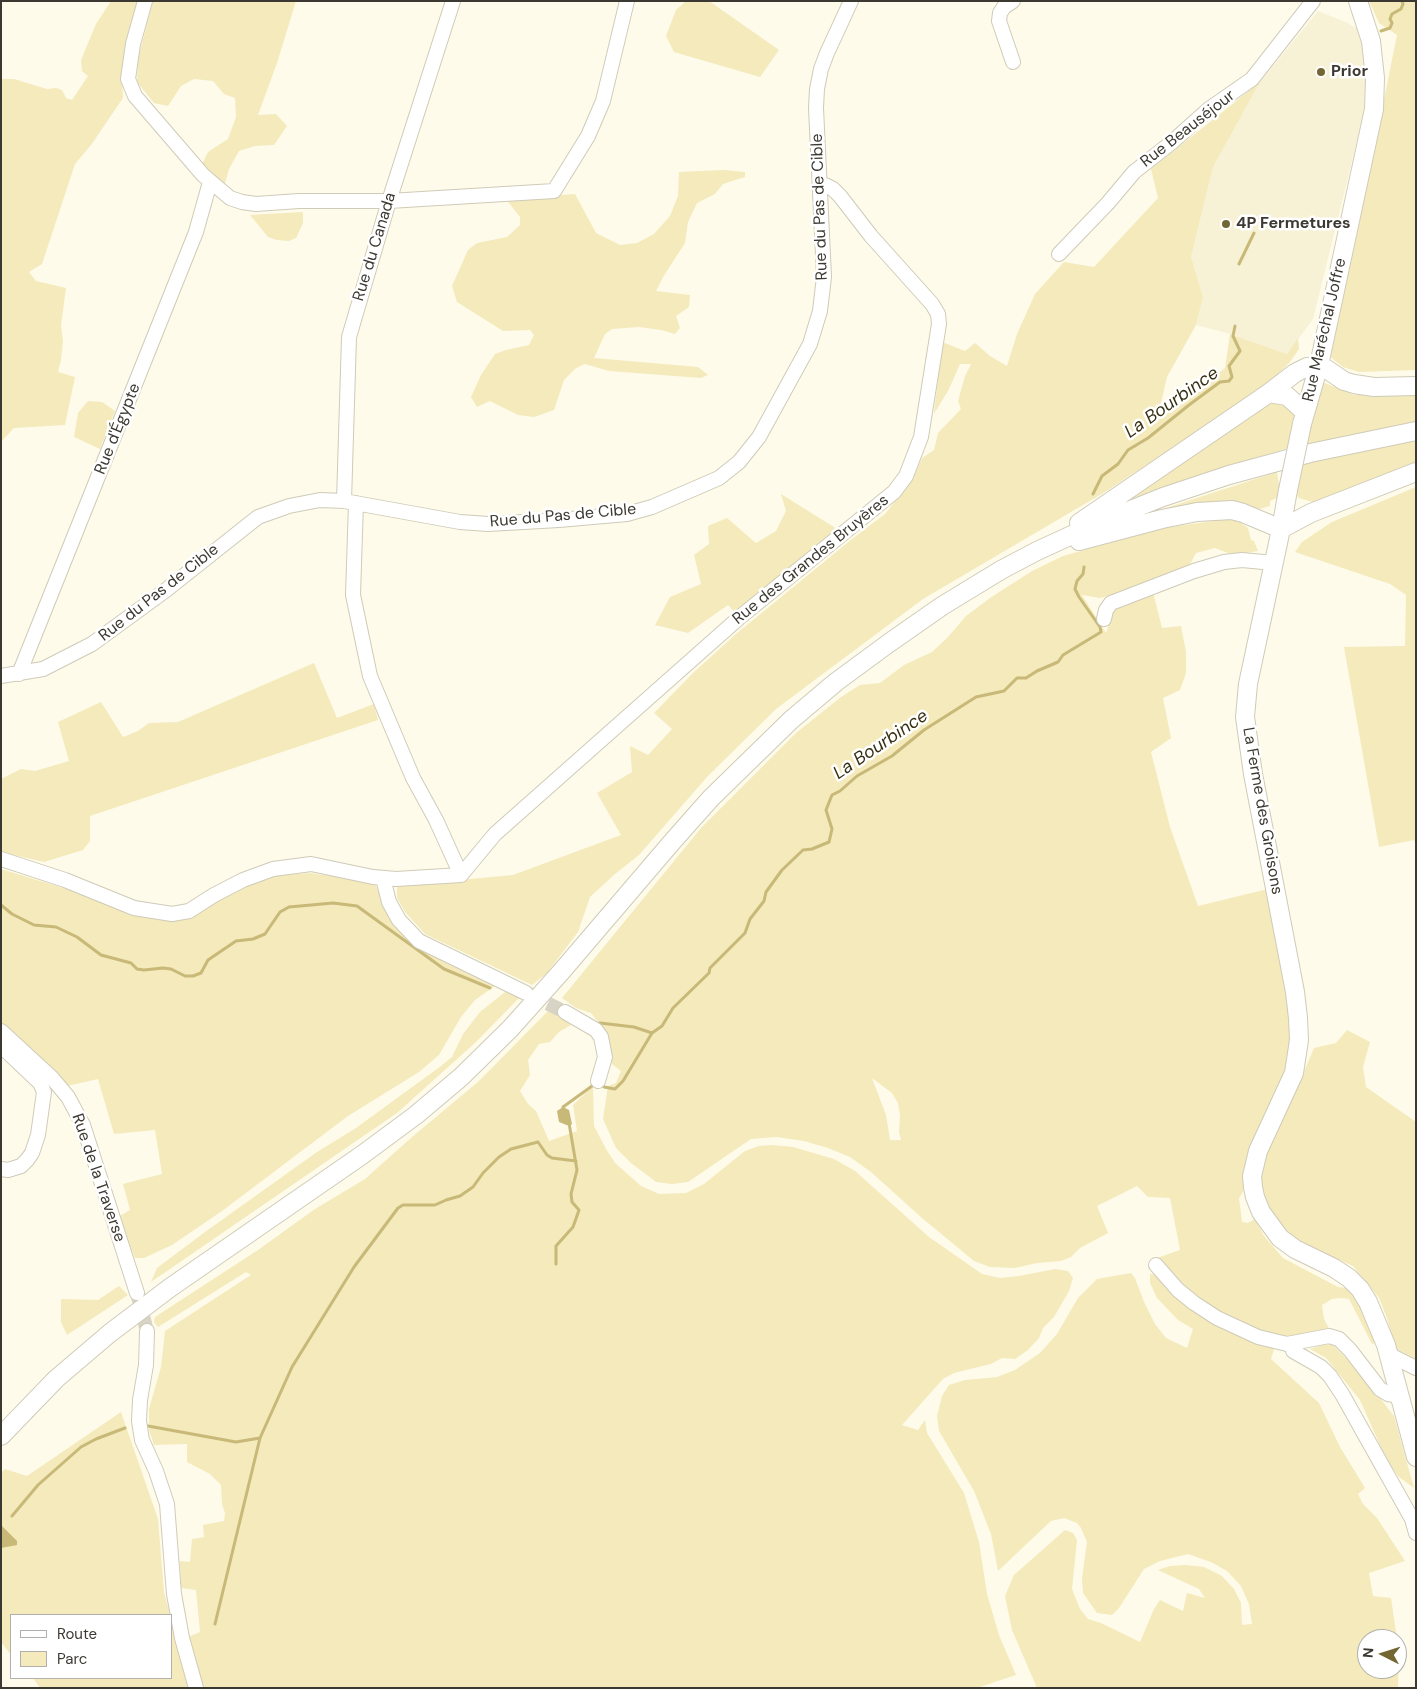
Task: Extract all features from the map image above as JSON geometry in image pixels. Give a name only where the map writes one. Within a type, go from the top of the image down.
[{"type":"main road","name":"Rue Maréchal Joffre","points":[[1288,490],[1304,418],[1319,365],[1374,109],[1375,78],[1371,41],[1358,1]]},
{"type":"main road","points":[[1037,551],[1307,366],[1319,365],[1344,381],[1354,384],[1374,387],[1416,386]]},
{"type":"main road","points":[[1269,393],[1287,396],[1304,418]]},
{"type":"main road","points":[[1,1436],[56,1379],[110,1333],[171,1287],[416,1115],[461,1077],[510,1030],[562,972],[672,842],[752,756],[836,682],[942,606],[1001,570],[1037,551],[1098,523],[1163,497],[1228,475],[1310,453],[1416,431]]},
{"type":"main road","points":[[1037,551],[1197,512],[1232,510],[1281,529],[1311,513],[1416,472]]},
{"type":"main road","points":[[1288,490],[1293,501],[1303,508],[1320,510]]},
{"type":"main road","name":"La Ferme des Groisons","points":[[1288,490],[1248,684],[1245,717],[1253,774],[1295,992],[1299,1040],[1294,1073],[1266,1132],[1254,1164],[1252,1176],[1255,1197],[1261,1212],[1280,1238],[1295,1249],[1342,1273],[1360,1289],[1374,1315],[1388,1354],[1416,1457]]},
{"type":"street","points":[[145,1],[133,44],[128,79],[135,96],[210,182],[230,198],[256,204],[299,201],[389,201],[554,191],[588,136],[603,101],[627,1]]},
{"type":"street","name":"Rue du Canada","points":[[453,1],[389,201],[349,336],[350,502],[353,596],[370,676],[413,778],[436,820],[462,875]]},
{"type":"street","name":"Rue du Pas de Cible","points":[[1,676],[43,669],[92,644],[166,590],[258,517],[289,506],[320,500],[350,502],[460,522],[488,524],[559,520],[627,514],[674,498],[719,478],[739,462],[759,437],[810,344],[820,311],[824,277],[816,108],[817,89],[824,61],[851,1]]},
{"type":"street","points":[[1013,1],[1004,7],[1000,13],[999,21],[1013,62]]},
{"type":"street","name":"Rue Beauséjour","points":[[1059,254],[1108,203],[1134,172],[1171,143],[1209,109],[1252,79],[1313,1]]},
{"type":"street","name":"Rue d'Égypte","points":[[19,674],[196,232],[210,182]]},
{"type":"street","name":"Rue des Grandes Bruyères","points":[[462,875],[495,834],[740,617],[894,492],[906,476],[921,437],[939,324],[938,314],[932,304],[871,236],[840,196],[833,189],[820,185]]},
{"type":"street","points":[[1104,619],[1106,610],[1111,603],[1194,571],[1224,562],[1242,560],[1274,563]]},
{"type":"street","points":[[1,859],[66,880],[134,908],[172,914],[190,912],[214,895],[243,880],[273,869],[310,864],[396,879],[462,875]]},
{"type":"street","points":[[383,878],[389,902],[399,920],[419,941],[526,993]]},
{"type":"street","points":[[565,1012],[596,1030],[601,1037],[605,1057],[598,1081]]},
{"type":"street","name":"Rue de la Traverse","points":[[1,1032],[52,1078],[68,1097],[83,1125],[137,1293]]},
{"type":"street","points":[[1,1046],[40,1083],[44,1092],[38,1135],[32,1153],[21,1166],[8,1170],[1,1169]]},
{"type":"street","points":[[1156,1265],[1178,1290],[1194,1304],[1217,1318],[1258,1338],[1287,1344],[1329,1336],[1339,1340],[1350,1350],[1380,1388],[1388,1394],[1400,1396]]},
{"type":"street","points":[[147,1331],[146,1365],[140,1400],[139,1421],[142,1440],[156,1471],[167,1504],[174,1594],[182,1638],[196,1688]]},
{"type":"street","points":[[1293,1351],[1321,1367],[1330,1376],[1412,1519],[1416,1533]]},
{"type":"street","points":[[1388,1354],[1416,1368]]},
{"type":"shaded area","points":[[1318,11],[1348,23],[1357,29],[1366,49],[1366,92],[1363,117],[1313,319],[1287,354],[1230,334],[1196,325],[1203,297],[1191,257],[1213,167],[1260,82]]},
{"type":"shaded area","points":[[563,1107],[569,1110],[572,1124],[569,1126],[559,1122],[557,1111]]},
{"type":"shaded area","points":[[1,1525],[17,1541],[17,1545],[1,1548]]},
{"type":"green space","points":[[111,1],[139,1],[122,75],[123,98],[91,145],[75,164],[42,264],[29,272],[36,281],[66,288],[61,325],[63,341],[58,372],[75,377],[65,425],[14,428],[1,442],[1,79],[14,79],[47,89],[56,88],[62,90],[66,98],[72,100],[88,76],[82,71],[81,60],[96,24]]},
{"type":"green space","points":[[153,1],[296,1],[277,63],[258,115],[276,114],[287,126],[274,145],[255,146],[239,151],[229,169],[224,187],[201,166],[208,152],[228,139],[236,117],[235,98],[224,94],[213,81],[194,79],[181,86],[168,106],[154,103],[137,82],[138,59]]},
{"type":"green space","points":[[686,1],[709,1],[779,50],[760,77],[674,52],[666,36],[676,10]]},
{"type":"green space","points":[[1369,1],[1416,1],[1416,370],[1359,372],[1343,367],[1328,355],[1358,229],[1397,35],[1379,23]]},
{"type":"green space","points":[[1260,82],[1213,167],[1191,257],[1203,297],[1196,325],[1167,377],[1158,416],[1172,412],[1225,368],[1230,334],[1287,354],[1298,338],[1299,349],[1290,362],[1265,387],[1105,492],[923,599],[776,709],[707,777],[639,855],[590,897],[578,932],[547,973],[532,985],[425,934],[405,912],[397,898],[397,886],[513,875],[621,835],[597,793],[632,772],[630,746],[648,755],[672,729],[654,713],[693,673],[736,634],[885,514],[913,479],[922,458],[934,450],[938,433],[961,409],[958,401],[965,376],[971,364],[960,364],[949,389],[934,414],[942,342],[965,351],[975,343],[990,356],[1007,366],[1017,334],[1035,294],[1064,262],[1094,267],[1158,198],[1151,169]]},
{"type":"green space","points":[[724,170],[745,172],[745,177],[723,184],[715,194],[697,203],[688,222],[685,243],[656,291],[690,295],[689,307],[676,316],[680,328],[675,334],[639,327],[612,329],[605,334],[594,358],[698,367],[708,375],[701,378],[609,371],[585,364],[576,368],[564,380],[554,410],[534,417],[518,415],[490,401],[477,407],[471,397],[481,375],[495,354],[529,345],[534,335],[530,330],[503,331],[457,302],[452,286],[468,250],[477,243],[507,237],[520,225],[520,217],[506,199],[575,194],[596,233],[620,245],[637,243],[654,234],[670,216],[678,196],[679,172]]},
{"type":"green space","points":[[303,212],[303,223],[296,238],[289,241],[268,237],[250,215]]},
{"type":"green space","points":[[1325,383],[1354,395],[1416,393],[1416,423],[1304,447],[1318,384]]},
{"type":"green space","points":[[88,401],[102,402],[115,411],[100,449],[74,437],[78,413]]},
{"type":"green space","points":[[1264,402],[1282,402],[1299,417],[1288,448],[1201,474],[1104,513]]},
{"type":"green space","points":[[1416,438],[1416,467],[1316,503],[1299,498],[1294,492],[1301,463]]},
{"type":"green space","points":[[1277,472],[1281,496],[1270,501],[1270,506],[1256,510],[1135,518]]},
{"type":"green space","points":[[1416,487],[1416,846],[1414,840],[1379,847],[1344,647],[1405,646],[1406,595],[1390,584],[1295,552],[1302,542],[1332,522]]},
{"type":"green space","points":[[781,494],[837,529],[737,615],[728,605],[688,633],[655,625],[670,597],[701,584],[694,555],[709,544],[708,526],[727,518],[756,543],[776,531],[786,511]]},
{"type":"green space","points":[[1215,515],[1234,518],[1248,528],[1251,540],[1254,541],[1258,551],[1233,555],[1215,548],[1196,553],[1188,568],[1127,592],[1100,598],[1082,595],[1106,633],[1108,613],[1118,605],[1153,592],[1162,628],[1181,626],[1186,652],[1186,673],[1180,690],[1163,698],[1171,738],[1151,752],[1170,827],[1198,906],[1268,889],[1290,1010],[1290,1057],[1289,1065],[1250,1154],[1243,1192],[1239,1198],[1242,1222],[1248,1223],[1255,1219],[1264,1236],[1283,1258],[1338,1287],[1346,1288],[1357,1297],[1378,1342],[1372,1344],[1349,1299],[1332,1299],[1322,1305],[1324,1319],[1331,1332],[1287,1340],[1247,1327],[1194,1299],[1157,1258],[1180,1250],[1170,1198],[1148,1197],[1137,1186],[1097,1206],[1108,1233],[1080,1248],[1071,1257],[1061,1261],[1037,1263],[1015,1268],[990,1267],[974,1261],[871,1172],[850,1157],[804,1141],[777,1137],[751,1139],[688,1182],[672,1184],[656,1182],[631,1163],[616,1148],[603,1119],[608,1086],[616,1083],[621,1071],[612,1064],[610,1044],[602,1027],[591,1013],[576,1008],[562,998],[701,828],[796,733],[841,697],[860,685],[880,683],[904,665],[932,652],[966,616],[1032,571],[1063,556],[1163,528],[1213,521]],"holes":[[[872,1078],[892,1093],[898,1103],[901,1140],[890,1140],[886,1115]]]},
{"type":"green space","points":[[314,663],[337,718],[374,704],[378,720],[90,816],[90,841],[83,850],[44,862],[1,852],[1,779],[21,769],[35,771],[69,761],[58,722],[101,702],[123,737],[138,731],[149,723],[178,722]]},
{"type":"green space","points":[[1,869],[168,920],[238,889],[275,876],[310,873],[374,882],[401,933],[421,950],[495,986],[475,1000],[461,1017],[439,1055],[419,1072],[348,1116],[222,1211],[172,1245],[144,1258],[135,1258],[118,1217],[130,1210],[123,1184],[162,1174],[155,1130],[114,1134],[98,1079],[67,1086],[54,1069],[1,1024]]},
{"type":"green space","points":[[505,992],[520,997],[476,1042],[397,1113],[151,1282],[157,1268],[205,1232],[317,1152],[356,1128],[452,1057],[463,1034],[480,1012]]},
{"type":"green space","points":[[549,1010],[563,1017],[571,1025],[559,1032],[550,1042],[539,1044],[528,1060],[530,1075],[520,1091],[528,1104],[536,1111],[549,1141],[577,1131],[573,1105],[593,1086],[594,1126],[606,1149],[615,1163],[641,1186],[659,1194],[686,1193],[704,1184],[745,1151],[759,1146],[793,1147],[834,1159],[855,1171],[929,1237],[982,1274],[1000,1278],[1055,1269],[1068,1271],[1073,1278],[1069,1291],[1054,1317],[1043,1328],[1039,1338],[1028,1350],[1015,1359],[1002,1358],[991,1364],[954,1373],[943,1379],[902,1425],[918,1430],[925,1420],[927,1433],[964,1493],[979,1542],[987,1594],[999,1635],[1016,1675],[977,1688],[204,1688],[188,1637],[200,1632],[196,1590],[181,1588],[180,1561],[190,1562],[192,1539],[204,1537],[203,1525],[224,1521],[225,1513],[222,1504],[221,1485],[210,1474],[187,1462],[187,1444],[154,1445],[149,1430],[149,1409],[161,1367],[165,1331],[251,1275],[246,1272],[158,1327],[154,1322],[155,1317],[258,1250],[315,1209],[365,1179],[478,1082]]},
{"type":"green space","points":[[1347,1030],[1370,1042],[1363,1067],[1366,1087],[1416,1122],[1416,1359],[1395,1348],[1387,1318],[1379,1298],[1353,1266],[1293,1239],[1272,1217],[1261,1198],[1260,1171],[1265,1150],[1314,1048],[1336,1043]]},
{"type":"green space","points":[[1131,1273],[1155,1324],[1166,1338],[1187,1348],[1193,1329],[1178,1320],[1157,1298],[1150,1283],[1150,1274],[1157,1275],[1275,1346],[1271,1359],[1319,1403],[1340,1447],[1365,1488],[1358,1494],[1363,1504],[1377,1518],[1405,1561],[1369,1573],[1373,1596],[1391,1598],[1396,1629],[1357,1629],[1357,1679],[1398,1679],[1398,1688],[1037,1688],[1012,1630],[1005,1596],[1014,1575],[1065,1530],[1073,1533],[1077,1540],[1072,1589],[1080,1609],[1088,1619],[1101,1623],[1140,1642],[1154,1609],[1160,1600],[1183,1611],[1187,1593],[1205,1598],[1199,1589],[1158,1570],[1170,1566],[1186,1565],[1204,1567],[1222,1576],[1234,1589],[1241,1603],[1242,1625],[1252,1624],[1249,1604],[1241,1586],[1227,1571],[1211,1562],[1188,1554],[1160,1561],[1144,1569],[1119,1608],[1112,1615],[1097,1613],[1083,1593],[1082,1578],[1087,1542],[1077,1523],[1064,1518],[1051,1521],[998,1571],[991,1534],[974,1491],[939,1431],[937,1416],[942,1396],[949,1385],[965,1380],[997,1377],[1015,1370],[1040,1353],[1057,1334],[1078,1298],[1097,1279]]},
{"type":"green space","points":[[119,1286],[128,1295],[67,1335],[61,1322],[61,1299],[98,1300]]},
{"type":"green space","points":[[1325,1344],[1333,1345],[1343,1355],[1394,1416],[1414,1488],[1399,1477],[1387,1461],[1360,1400],[1326,1358],[1310,1349]]},
{"type":"green space","points":[[121,1412],[158,1519],[164,1592],[170,1614],[10,1614],[10,1654],[1,1642],[1,1473],[5,1469],[27,1476]]},
{"type":"green space","points":[[172,1623],[189,1688],[40,1688],[34,1679],[172,1679]]},
{"type":"waterway","name":"La Bourbince","points":[[1381,31],[1390,28],[1392,14],[1401,9],[1402,1]]},
{"type":"waterway","name":"La Bourbince","points":[[1239,264],[1254,233]]},
{"type":"waterway","name":"La Bourbince","points":[[1093,494],[1102,476],[1118,464],[1128,450],[1148,438],[1220,382],[1229,381],[1232,377],[1229,366],[1240,351],[1233,336],[1235,326]]},
{"type":"waterway","name":"La Bourbince","points":[[604,1087],[615,1089],[623,1081],[652,1033],[662,1026],[673,1008],[709,973],[710,968],[745,933],[750,919],[764,901],[766,892],[782,870],[803,850],[812,849],[829,842],[832,829],[826,810],[832,795],[840,791],[857,776],[892,756],[924,730],[976,697],[1004,691],[1017,678],[1026,678],[1058,662],[1063,655],[1101,632],[1100,627],[1075,589],[1077,581],[1083,574],[1084,567]]},
{"type":"waterway","points":[[1,905],[12,914],[34,925],[56,927],[77,937],[101,955],[131,963],[137,969],[171,969],[185,976],[201,973],[208,960],[236,941],[253,939],[265,934],[280,912],[289,907],[333,903],[357,906],[444,969],[490,988]]},
{"type":"waterway","points":[[600,1023],[634,1027],[652,1033]]},
{"type":"waterway","points":[[564,1110],[563,1107],[592,1086]]},
{"type":"waterway","points":[[556,1264],[556,1246],[573,1227],[579,1210],[572,1202],[571,1194],[577,1170],[569,1123]]},
{"type":"waterway","points":[[215,1624],[260,1438],[292,1367],[354,1267],[398,1208],[403,1205],[435,1205],[460,1196],[473,1187],[483,1173],[499,1157],[511,1149],[538,1142],[547,1155],[552,1158],[576,1161]]},
{"type":"waterway","points":[[148,1426],[236,1442],[260,1438]]},
{"type":"waterway","points":[[12,1516],[38,1485],[81,1447],[125,1428]]},
{"type":"tunnel","points":[[529,994],[565,1012]]},
{"type":"tunnel","points":[[137,1293],[147,1331]]},
{"type":"place","name":"Prior","points":[[1321,72]]},
{"type":"place","name":"4P Fermetures","points":[[1226,224]]}]
